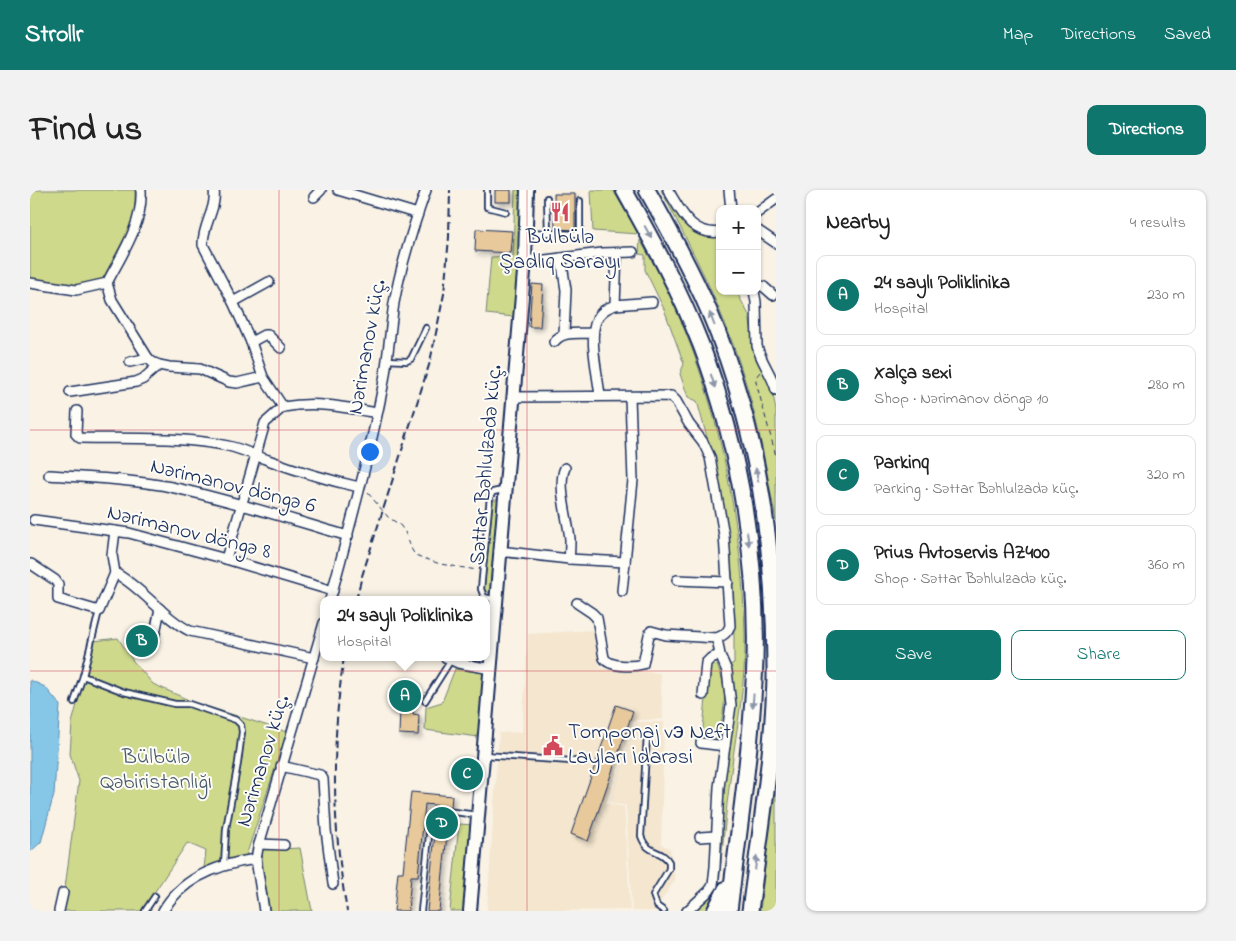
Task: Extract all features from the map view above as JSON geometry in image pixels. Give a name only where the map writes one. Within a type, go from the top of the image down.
[{"type":"highway","points":[[624,190],[666,266],[701,347],[727,429],[744,510],[754,589],[755,672],[750,744],[729,911]]},
{"type":"highway","points":[[647,190],[684,257],[720,339],[746,424],[757,472],[769,547],[775,636],[771,798],[750,911]]},
{"type":"highway","points":[[715,911],[724,897],[729,881],[738,834]]},
{"type":"main road","name":"Səttar Bəhlulzadə küç.","points":[[470,911],[504,490],[525,260],[527,190]]},
{"type":"street","points":[[141,190],[137,224],[107,283],[112,300],[148,358],[160,366],[200,369],[229,382],[237,383],[264,377]]},
{"type":"street","points":[[214,190],[215,201],[203,238],[203,245],[233,302],[264,377],[283,407]]},
{"type":"street","points":[[338,190],[418,214]]},
{"type":"street","name":"Nərimanov küç.","points":[[331,595],[348,536],[377,413],[404,254],[426,190]]},
{"type":"street","points":[[668,190],[686,219],[697,229],[705,233],[716,232]]},
{"type":"street","points":[[729,190],[731,205]]},
{"type":"street","points":[[761,210],[776,199]]},
{"type":"street","points":[[761,233],[776,243]]},
{"type":"street","points":[[525,260],[561,258],[602,252],[633,252]]},
{"type":"street","points":[[615,305],[617,253]]},
{"type":"street","points":[[561,258],[566,290],[564,334]]},
{"type":"street","points":[[233,302],[269,282]]},
{"type":"street","points":[[30,283],[76,290],[107,283]]},
{"type":"street","points":[[761,286],[773,295]]},
{"type":"street","points":[[755,295],[757,346],[776,390]]},
{"type":"street","points":[[600,396],[592,333],[597,318],[605,309],[615,305],[652,302]]},
{"type":"street","points":[[554,342],[558,336],[564,334],[592,333]]},
{"type":"street","points":[[251,342],[264,335],[268,335],[281,348]]},
{"type":"street","points":[[130,362],[148,358]]},
{"type":"street","points":[[70,392],[136,382],[160,366]]},
{"type":"street","points":[[622,592],[633,480],[630,396]]},
{"type":"street","points":[[512,397],[671,396],[707,447],[724,535],[730,626],[725,635],[717,638],[666,635],[651,631],[642,664],[612,665],[604,658],[597,618],[577,603]]},
{"type":"street","points":[[226,559],[265,422],[283,407],[303,403],[377,413]]},
{"type":"street","points":[[77,411],[76,434],[80,438],[197,441],[229,446],[325,479],[359,487]]},
{"type":"street","points":[[565,468],[562,477],[565,513],[570,536],[569,559]]},
{"type":"street","name":"Nərimanov döngə 6","points":[[49,476],[140,482],[170,487],[242,505],[348,536]]},
{"type":"street","name":"Nərimanov döngə 8","points":[[34,520],[129,533],[226,559],[331,595]]},
{"type":"street","points":[[31,564],[56,580],[58,584],[58,599],[99,611],[115,573],[112,555],[115,531]]},
{"type":"street","points":[[500,551],[569,559],[624,562]]},
{"type":"street","points":[[115,573],[160,608],[176,624],[190,631],[314,658]]},
{"type":"street","points":[[677,580],[728,582]]},
{"type":"street","points":[[153,643],[160,608]]},
{"type":"street","name":"Nərimanov küç.","points":[[264,911],[256,859],[259,844],[320,637]]},
{"type":"street","points":[[687,911],[713,885],[715,868],[719,787],[731,705],[728,671],[720,655],[717,638]]},
{"type":"street","points":[[703,695],[706,663],[711,658],[720,655]]},
{"type":"street","points":[[456,661],[490,669]]},
{"type":"street","points":[[701,743],[725,746]]},
{"type":"street","points":[[281,766],[320,775],[323,779],[326,830],[333,884]]},
{"type":"street","points":[[700,837],[716,836]]},
{"type":"street","points":[[259,844],[284,845]]},
{"type":"street","points":[[163,911],[180,889],[207,872],[256,859]]},
{"type":"street","points":[[59,911],[62,893]]},
{"type":"lane","points":[[487,190],[487,208],[506,212]]},
{"type":"lane","points":[[547,198],[548,233]]},
{"type":"lane","points":[[526,232],[580,233],[580,201]]},
{"type":"lane","points":[[387,360],[406,361],[411,359],[426,328]]},
{"type":"lane","points":[[484,596],[481,593],[482,571],[491,494],[504,490]]},
{"type":"lane","points":[[490,599],[496,600]]},
{"type":"lane","points":[[74,702],[83,676],[99,611]]},
{"type":"lane","points":[[425,701],[447,661]]},
{"type":"lane","points":[[83,676],[124,692],[175,704],[189,704],[236,720],[241,724],[242,732],[238,764],[226,829],[224,866]]},
{"type":"lane","points":[[647,736],[641,836],[650,850],[662,854],[669,862],[669,869],[652,895],[657,906],[662,910]]},
{"type":"lane","points":[[484,755],[586,762]]},
{"type":"lane","points":[[422,911],[430,817],[433,812],[439,810],[478,815]]},
{"type":"lane","points":[[145,911],[154,896]]},
{"type":"path","points":[[767,368],[758,373],[756,382],[776,456]]},
{"type":"path","points":[[359,487],[366,491],[388,518],[400,525],[415,555],[440,564],[482,571]]},
{"type":"shaded area","name":"Tomponaj vэ Neft Layları İdarəsi","points":[[595,630],[600,668],[660,673],[663,719],[634,720],[606,803],[624,807],[630,910],[487,911],[499,733],[522,732],[528,634]]},
{"type":"shaded area","points":[[636,722],[664,722],[661,844],[670,849],[675,880],[654,911],[632,911],[626,806],[609,802]]},
{"type":"green space","points":[[30,190],[135,190],[135,218],[101,282],[86,288],[30,281]]},
{"type":"green space","points":[[515,190],[522,190],[522,236],[514,317],[486,314],[491,257],[513,256]]},
{"type":"green space","points":[[591,190],[613,190],[639,234],[593,231]]},
{"type":"green space","points":[[661,190],[665,190],[680,217],[690,229],[703,236],[716,237],[716,295],[738,295],[749,315],[755,352],[772,388],[776,411],[776,521],[758,431],[736,353],[707,282]]},
{"type":"green space","points":[[640,240],[664,285],[685,332],[703,380],[717,430],[737,532],[745,634],[743,686],[729,788],[717,900],[710,911],[693,911],[713,893],[715,885],[722,793],[729,748],[728,666],[734,663],[731,559],[720,490],[697,401],[688,397],[680,374],[684,364],[664,309],[645,270],[645,255],[639,254]]},
{"type":"green space","points":[[493,500],[501,500],[491,594],[484,590]]},
{"type":"green space","name":"Bülbülə Qəbiristanlığı","points":[[118,638],[133,661],[153,684],[193,702],[287,732],[246,856],[204,868],[206,851],[187,843],[142,911],[62,911],[79,781],[70,754],[72,723],[94,641]]},
{"type":"green space","points":[[712,663],[717,665],[721,675],[724,693],[718,740],[702,739],[709,667]]},
{"type":"green space","points":[[455,669],[485,673],[479,737],[425,730],[426,707],[442,702]]},
{"type":"green space","points":[[776,765],[776,911],[760,911]]},
{"type":"green space","points":[[459,824],[474,825],[465,911],[450,911]]},
{"type":"green space","points":[[300,848],[312,911],[270,911],[263,871],[262,850]]},
{"type":"water","points":[[30,680],[45,687],[60,705],[54,794],[41,842],[30,852]]},
{"type":"building","points":[[495,190],[511,190],[511,202],[495,202]]},
{"type":"building","points":[[554,194],[575,194],[575,230],[555,229]]},
{"type":"building","points":[[476,229],[512,231],[510,253],[475,251]]},
{"type":"building","points":[[532,284],[543,285],[540,327],[529,327]]},
{"type":"building","points":[[391,687],[411,688],[410,708],[413,708],[413,714],[419,715],[418,735],[399,734],[400,710],[390,709]]},
{"type":"building","points":[[616,705],[633,711],[588,841],[571,834]]},
{"type":"building","points":[[411,792],[452,796],[451,807],[425,804],[418,876],[411,876],[408,911],[394,911],[398,872],[403,872]]},
{"type":"building","points":[[437,815],[449,815],[439,911],[427,911]]},
{"type":"railway","points":[[357,596],[430,362],[444,294],[449,237],[450,190]]},
{"type":"railway","points":[[344,661],[337,721],[335,784],[338,848],[347,911]]},
{"type":"place","name":"Bülbülə Şadlıq Sarayı","points":[[560,212]]},
{"type":"place","name":"Xalça sexi","points":[[142,641]]},
{"type":"place","name":"24 saylı Poliklinika","points":[[405,696]]},
{"type":"place","name":"Tomponaj vэ Neft Layları İdarəsi","points":[[553,746]]},
{"type":"place","name":"Parkinq","points":[[467,774]]},
{"type":"place","name":"Prius Avtoservis AZ400","points":[[442,823]]}]
